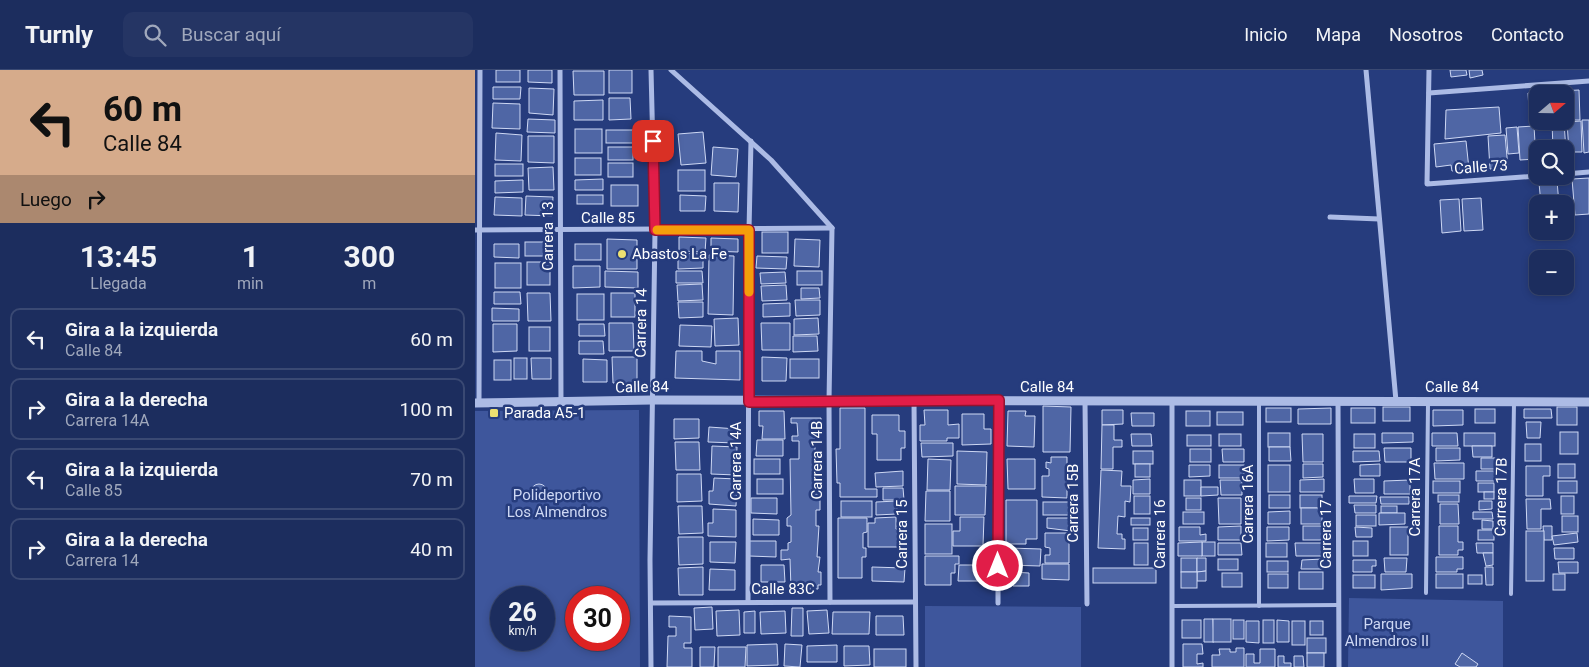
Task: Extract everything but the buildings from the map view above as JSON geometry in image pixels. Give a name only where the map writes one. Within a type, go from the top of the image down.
[{"type":"street","points":[[477,403],[480,70]]},
{"type":"street","name":"Carrera 13","points":[[560,70],[561,403]]},
{"type":"street","name":"Carrera 14","points":[[651,70],[655,230],[651,667]]},
{"type":"street","points":[[671,70],[751,141],[832,228]]},
{"type":"street","points":[[1366,70],[1395,401]]},
{"type":"street","points":[[1429,70],[1429,94],[1589,80]]},
{"type":"street","name":"Calle 73","points":[[1429,94],[1427,184],[1529,177]]},
{"type":"street","name":"Carrera 14A","points":[[748,602],[751,141]]},
{"type":"street","points":[[1574,173],[1589,172]]},
{"type":"street","points":[[1330,217],[1379,219]]},
{"type":"street","name":"Calle 85","points":[[478,230],[749,230],[832,228]]},
{"type":"street","name":"Carrera 14B","points":[[830,602],[829,401],[832,228]]},
{"type":"street","name":"Calle 84","points":[[477,403],[652,400],[749,402],[914,400],[1172,402],[1514,400],[1589,402]]},
{"type":"street","name":"Carrera 15","points":[[914,400],[916,667]]},
{"type":"street","points":[[998,603],[999,400]]},
{"type":"street","name":"Carrera 15B","points":[[1085,401],[1087,604]]},
{"type":"street","name":"Carrera 17","points":[[1338,401],[1339,667]]},
{"type":"street","name":"Carrera 16","points":[[1172,402],[1172,667]]},
{"type":"street","name":"Calle 83C","points":[[651,603],[915,602]]},
{"type":"lane","name":"Carrera 17A","points":[[1426,593],[1427,400]]},
{"type":"lane","name":"Carrera 17B","points":[[1511,594],[1514,400]]},
{"type":"lane","name":"Carrera 16A","points":[[1259,402],[1259,606]]},
{"type":"lane","points":[[1172,606],[1339,605]]},
{"type":"green space","name":"Polideportivo Los Almendros","points":[[639,410],[640,667],[475,667],[475,411]]},
{"type":"green space","name":"Parque Almendros II","points":[[1349,598],[1503,601],[1503,667],[1348,667]]},
{"type":"green space","points":[[925,606],[1081,607],[1081,667],[925,667]]},
{"type":"slow traffic","points":[[657,230],[749,230],[749,292]]},
{"type":"place","name":"Abastos La Fe","points":[[622,254]]},
{"type":"place","name":"Parada A5-1","points":[[494,413]]},
{"type":"route","points":[[653,141],[655,230],[749,230],[749,402],[999,400],[998,566]]}]
